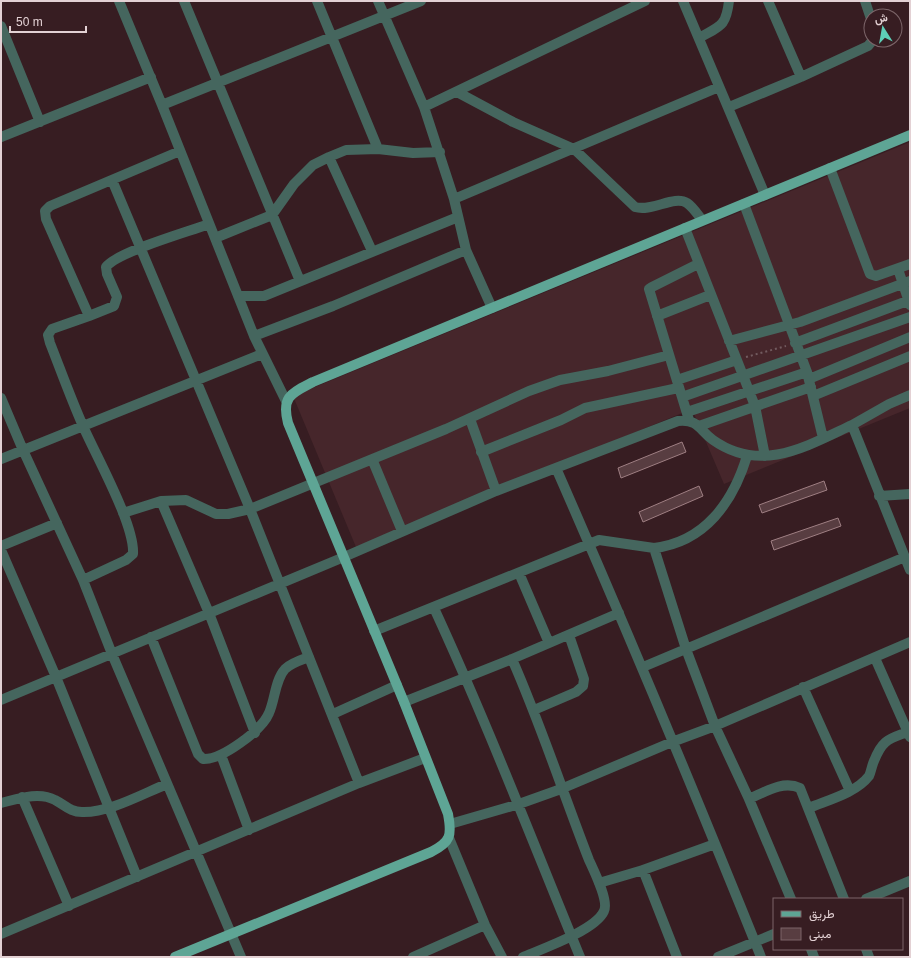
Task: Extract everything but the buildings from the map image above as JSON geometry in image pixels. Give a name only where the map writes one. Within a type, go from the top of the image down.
[{"type":"main road","points":[[175,957],[431,852],[442,846],[449,838],[451,830],[444,802],[288,422],[285,411],[286,402],[295,392],[313,382],[910,135]]},
{"type":"street","points":[[119,1],[151,76],[254,336],[286,402]]},
{"type":"street","points":[[184,1],[300,281]]},
{"type":"street","points":[[317,1],[378,149]]},
{"type":"street","points":[[378,1],[424,107],[440,152],[454,199],[466,250],[492,308]]},
{"type":"street","points":[[162,104],[331,35],[420,1]]},
{"type":"street","points":[[424,107],[635,3],[645,1]]},
{"type":"street","points":[[683,1],[765,195]]},
{"type":"street","points":[[698,38],[721,26],[726,20],[729,1]]},
{"type":"street","points":[[768,1],[801,77]]},
{"type":"street","points":[[1,26],[40,122]]},
{"type":"street","points":[[729,107],[801,77],[864,48]]},
{"type":"street","points":[[1,137],[151,76]]},
{"type":"street","points":[[454,199],[719,87]]},
{"type":"street","points":[[457,92],[513,122],[574,149],[635,207],[642,209],[651,208],[680,201],[688,203],[702,220]]},
{"type":"street","points":[[215,238],[272,214],[294,184],[313,165],[346,150],[378,149],[404,152],[440,152]]},
{"type":"street","points":[[89,316],[45,214],[50,206],[180,151]]},
{"type":"street","points":[[329,157],[372,251]]},
{"type":"street","points":[[830,168],[870,274],[876,276],[910,264]]},
{"type":"street","points":[[112,180],[250,509],[333,714],[359,783]]},
{"type":"street","points":[[744,204],[810,384],[823,438]]},
{"type":"street","points":[[238,296],[264,296],[458,217]]},
{"type":"street","points":[[83,580],[126,560],[133,554],[134,544],[123,513],[83,425],[50,344],[48,334],[52,329],[114,306],[117,297],[107,274],[106,267],[110,262],[141,248],[209,224]]},
{"type":"street","points":[[685,228],[710,295],[755,406],[765,456]]},
{"type":"street","points":[[254,336],[333,306],[466,250]]},
{"type":"street","points":[[698,264],[652,287],[649,294],[688,416],[712,440],[731,451],[747,456],[765,456],[800,450],[852,425],[889,404],[910,395]]},
{"type":"street","points":[[795,343],[910,302],[907,282],[898,269]]},
{"type":"street","points":[[729,341],[800,322],[907,282]]},
{"type":"street","points":[[657,316],[710,295]]},
{"type":"street","points":[[481,452],[562,420],[585,408],[743,376],[910,317]]},
{"type":"street","points":[[699,426],[810,384],[910,337]]},
{"type":"street","points":[[1,459],[262,354]]},
{"type":"street","points":[[123,513],[161,501],[186,500],[216,514],[228,514],[250,509],[470,419],[529,391],[560,380],[608,371],[669,355]]},
{"type":"street","points":[[1,700],[344,557],[496,491],[678,421],[749,391],[810,384],[910,356]]},
{"type":"street","points":[[679,388],[737,360]]},
{"type":"street","points":[[1,398],[23,450],[83,580],[112,654],[241,957]]},
{"type":"street","points":[[470,419],[496,491]]},
{"type":"street","points":[[852,425],[879,496],[910,570]]},
{"type":"street","points":[[374,631],[599,540],[654,548],[672,546],[711,522],[723,508],[743,471],[747,456]]},
{"type":"street","points":[[372,459],[402,531]]},
{"type":"street","points":[[556,468],[643,668],[761,957]]},
{"type":"street","points":[[879,496],[910,494]]},
{"type":"street","points":[[161,501],[209,613],[255,733]]},
{"type":"street","points":[[1,546],[57,523]]},
{"type":"street","points":[[654,548],[686,649],[715,726],[749,798],[791,898]]},
{"type":"street","points":[[1,550],[56,677],[137,877]]},
{"type":"street","points":[[643,668],[905,557]]},
{"type":"street","points":[[519,573],[549,643]]},
{"type":"street","points":[[434,608],[466,676],[580,957]]},
{"type":"street","points":[[404,702],[466,676],[512,659],[619,612]]},
{"type":"street","points":[[534,710],[576,692],[583,686],[584,679],[569,635]]},
{"type":"street","points":[[151,637],[198,754],[203,759],[210,760],[221,755],[255,733],[269,715],[283,671],[289,665],[309,657]]},
{"type":"street","points":[[450,824],[519,804],[561,789],[672,742],[715,726],[910,642]]},
{"type":"street","points":[[809,808],[850,791],[869,776],[874,759],[884,742],[891,737],[909,733],[874,658]]},
{"type":"street","points":[[512,659],[534,710],[561,789],[599,883],[606,906],[604,913],[597,920],[572,937],[524,957]]},
{"type":"street","points":[[333,714],[397,685]]},
{"type":"street","points":[[803,687],[850,791]]},
{"type":"street","points":[[221,755],[249,830]]},
{"type":"street","points":[[1,934],[197,853],[359,783],[425,758]]},
{"type":"street","points":[[1,803],[22,797],[38,796],[54,799],[70,810],[83,813],[109,807],[167,784]]},
{"type":"street","points":[[749,798],[781,786],[792,785],[800,788],[844,898]]},
{"type":"street","points":[[22,797],[68,906]]},
{"type":"street","points":[[449,838],[486,925],[502,957]]},
{"type":"street","points":[[599,883],[643,870],[714,844]]},
{"type":"street","points":[[643,870],[678,957]]},
{"type":"street","points":[[868,898],[910,880]]},
{"type":"street","points":[[413,957],[430,953],[486,925]]},
{"type":"street","points":[[718,957],[773,934]]},
{"type":"path","points":[[737,360],[795,343]]},
{"type":"shaded area","points":[[910,142],[910,408],[724,484],[692,409],[356,547],[293,396]]}]
